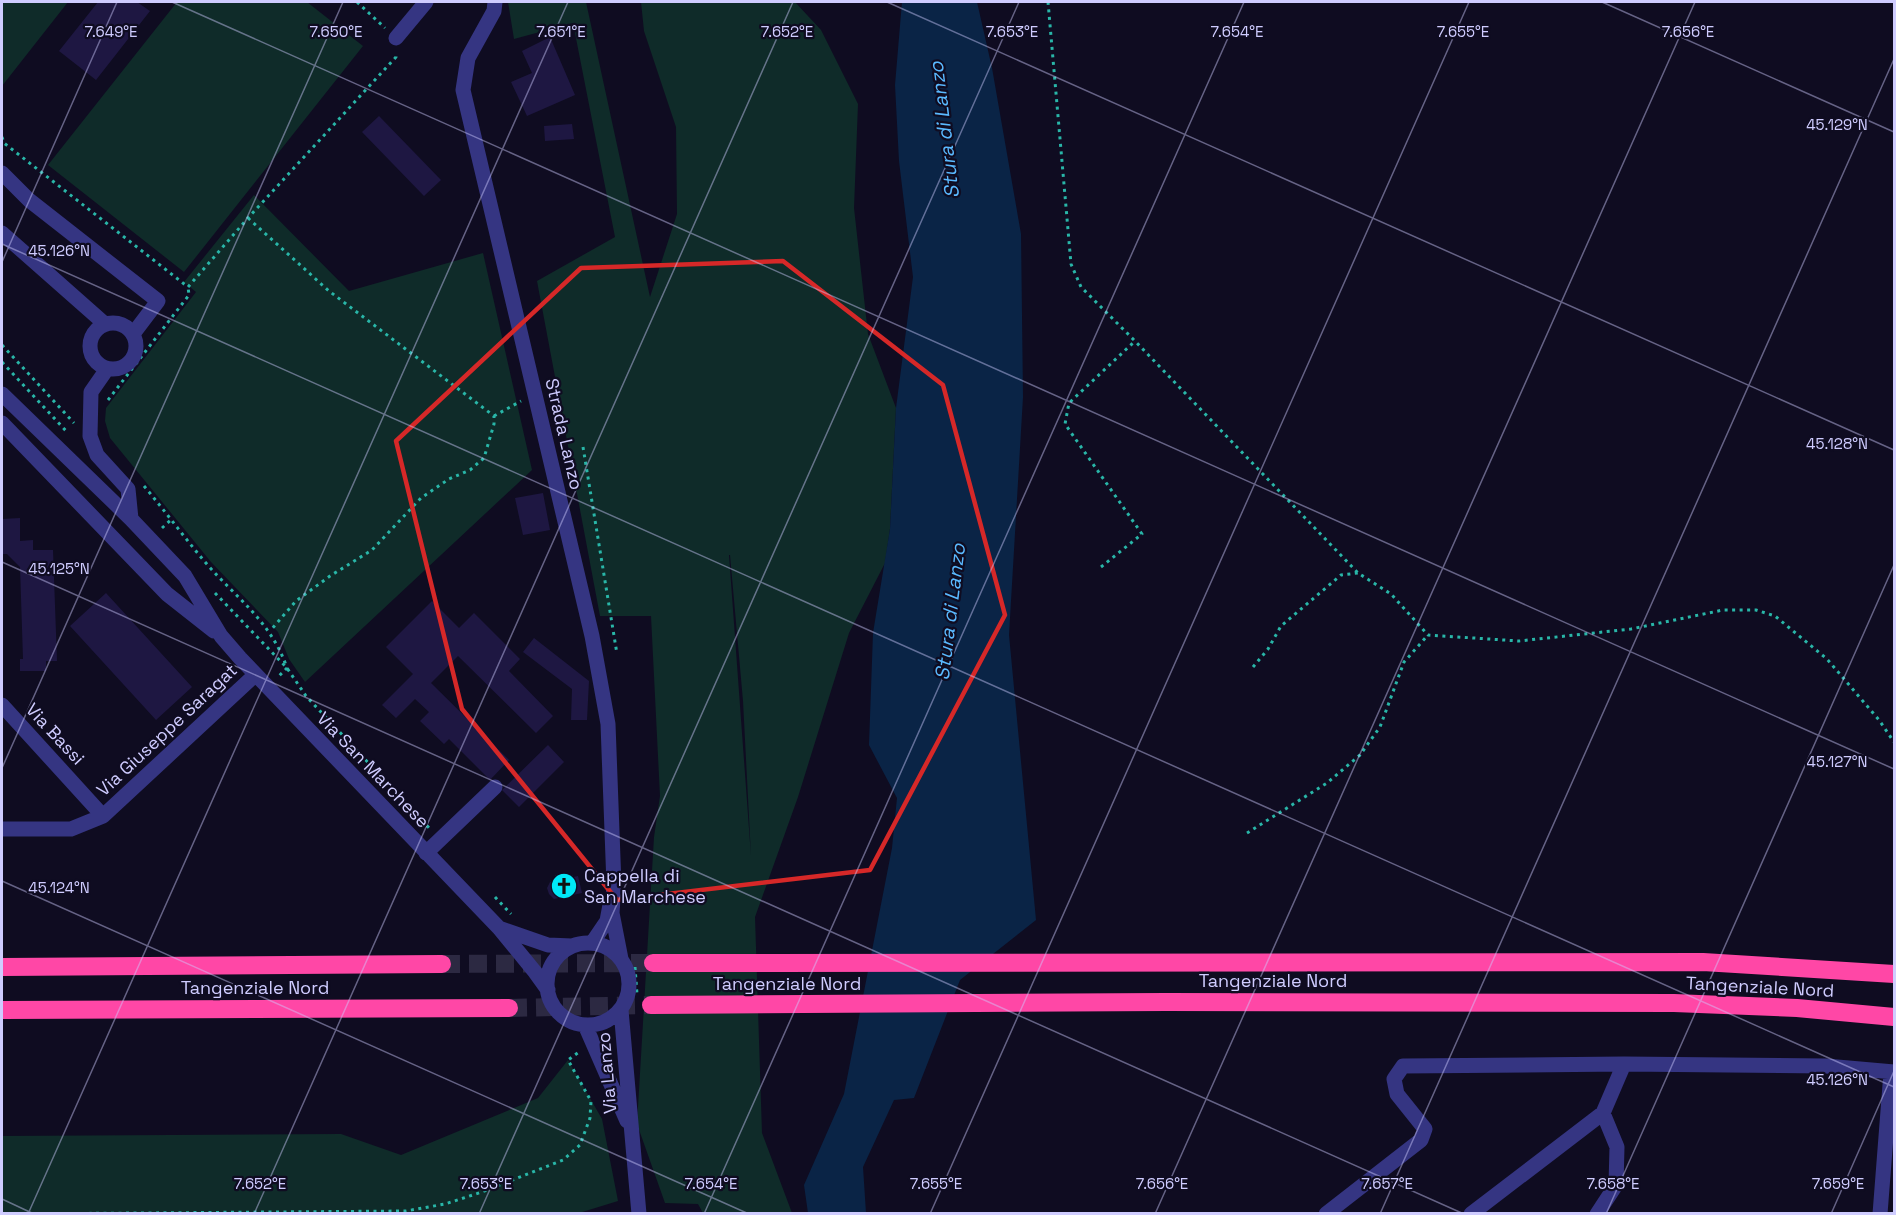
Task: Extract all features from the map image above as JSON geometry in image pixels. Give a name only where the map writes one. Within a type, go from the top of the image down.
[{"type":"highway","name":"Tangenziale Nord","points":[[653,963],[1703,962],[1893,973]]},
{"type":"highway","name":"Tangenziale Nord","points":[[2,967],[442,964]]},
{"type":"highway","name":"Tangenziale Nord","points":[[651,1005],[1166,1002],[1674,1003],[1797,1008],[1894,1017]]},
{"type":"highway","name":"Tangenziale Nord","points":[[2,1010],[509,1008]]},
{"type":"street","points":[[396,38],[426,2]]},
{"type":"street","name":"Strada Lanzo","points":[[495,2],[495,11],[468,58],[463,90],[592,636],[608,724],[614,885],[612,913],[621,959]]},
{"type":"street","points":[[2,173],[29,200],[158,300],[133,334]]},
{"type":"street","points":[[2,233],[105,324],[121,324],[133,334],[136,348],[130,363],[121,368],[106,369],[98,364],[90,352],[92,337],[105,324]]},
{"type":"street","points":[[106,369],[91,392],[89,430],[97,455],[128,489],[131,519]]},
{"type":"street","name":"Via San Marchese","points":[[2,393],[131,519],[185,576],[221,636],[255,675],[499,928],[548,990]]},
{"type":"street","name":"Via San Marchese","points":[[2,423],[166,594],[221,636]]},
{"type":"street","name":"Via Giuseppe Saragat","points":[[2,829],[71,829],[103,816],[255,675]]},
{"type":"street","name":"Via Bassi","points":[[2,705],[103,816]]},
{"type":"street","points":[[426,853],[495,787]]},
{"type":"street","name":"Strada Lanzo","points":[[592,943],[607,921],[614,885]]},
{"type":"street","name":"Via San Marchese","points":[[499,928],[548,945],[572,946]]},
{"type":"street","points":[[592,943],[613,951],[621,959],[628,971],[630,985],[621,1010],[611,1019],[598,1024],[585,1025],[571,1022],[560,1014],[552,1003],[548,990],[548,977],[552,964],[561,953],[572,946],[592,943]]},
{"type":"street","name":"Via Lanzo","points":[[621,1010],[639,1214]]},
{"type":"street","name":"Via Lanzo","points":[[585,1025],[632,1132]]},
{"type":"street","points":[[1471,1214],[1603,1113],[1624,1064]]},
{"type":"street","points":[[1326,1214],[1421,1140],[1425,1129],[1397,1094],[1394,1079],[1403,1066],[1624,1064],[1826,1066],[1893,1072],[1880,1214]]},
{"type":"street","points":[[1597,1214],[1616,1185],[1617,1147],[1603,1113]]},
{"type":"path","points":[[188,287],[396,57],[396,38],[357,2]]},
{"type":"path","points":[[1048,2],[1071,264],[1081,287],[1358,573],[1391,594],[1428,635],[1519,642],[1631,629],[1723,610],[1755,610],[1775,616],[1827,659],[1879,720],[1894,742]]},
{"type":"path","points":[[2,137],[4,143],[188,287],[189,295],[103,406]]},
{"type":"path","points":[[248,218],[329,291],[494,416]]},
{"type":"path","points":[[1101,567],[1142,534],[1065,424],[1069,403],[1135,341]]},
{"type":"path","points":[[2,345],[76,426],[89,430]]},
{"type":"path","points":[[2,362],[73,438],[79,439],[89,430]]},
{"type":"path","points":[[494,416],[534,394]]},
{"type":"path","points":[[270,631],[296,601],[330,576],[372,550],[422,498],[448,479],[470,470],[484,458],[494,424],[494,416]]},
{"type":"path","points":[[583,447],[617,654]]},
{"type":"path","points":[[142,484],[206,563],[270,631],[281,650],[287,668]]},
{"type":"path","points":[[157,532],[172,519]]},
{"type":"path","points":[[1252,667],[1268,649],[1281,626],[1341,575],[1358,573]]},
{"type":"path","points":[[213,590],[287,668]]},
{"type":"path","points":[[1247,833],[1327,783],[1360,755],[1380,727],[1404,662],[1428,635]]},
{"type":"path","points":[[267,687],[287,668]]},
{"type":"path","points":[[6,1214],[406,1211],[445,1204],[563,1160],[580,1144],[590,1118],[591,1101],[568,1060],[591,1042]]},
{"type":"highlighted area","points":[[783,261],[943,385],[1005,615],[870,870],[617,900],[462,709],[396,441],[581,268]]},
{"type":"green space","points":[[2,2],[68,2],[2,86]]},
{"type":"green space","points":[[177,2],[307,2],[363,46],[184,272],[48,165]]},
{"type":"green space","points":[[508,2],[586,2],[650,297],[677,214],[676,127],[644,31],[641,2],[795,2],[821,30],[858,104],[854,208],[868,334],[896,408],[890,529],[885,563],[849,633],[798,797],[755,917],[762,1133],[792,1213],[703,1213],[698,1204],[665,1203],[637,1124],[654,837],[660,796],[651,616],[600,616],[537,281],[615,237],[573,23],[514,39]],"holes":[[[729,555],[743,701],[751,856]]]},
{"type":"green space","points":[[254,195],[349,291],[483,253],[532,470],[305,682],[289,659],[278,632],[211,562],[110,438],[105,421],[106,408],[196,292],[184,282]]},
{"type":"green space","points":[[568,1060],[602,1119],[618,1201],[579,1213],[2,1213],[2,1136],[341,1134],[401,1155],[538,1098]]},
{"type":"water","name":"Stura di Lanzo","points":[[902,2],[977,2],[992,68],[1021,234],[1023,397],[1009,635],[1036,920],[960,980],[914,1098],[894,1100],[863,1167],[866,1213],[808,1213],[804,1185],[844,1094],[892,848],[897,798],[869,745],[873,633],[890,529],[896,408],[913,277],[899,161],[895,85]]},
{"type":"building","points":[[98,2],[137,2],[150,11],[96,80],[59,51]]},
{"type":"building","points":[[550,37],[575,95],[527,116],[511,82],[532,73],[522,51]]},
{"type":"building","points":[[379,116],[441,180],[424,196],[362,132]]},
{"type":"building","points":[[572,124],[574,139],[545,141],[544,126]]},
{"type":"building","points":[[543,493],[550,530],[523,535],[515,498]]},
{"type":"building","points":[[20,518],[20,541],[33,540],[33,550],[53,550],[57,661],[46,661],[46,671],[20,671],[20,659],[23,659],[20,567],[7,554],[2,554],[2,519]]},
{"type":"building","points":[[106,593],[192,687],[156,720],[70,626]]},
{"type":"building","points":[[432,601],[459,628],[474,613],[520,659],[509,671],[553,716],[536,733],[458,656],[431,683],[509,760],[490,780],[449,739],[444,744],[420,721],[429,712],[415,699],[396,718],[382,705],[413,674],[386,647]]},
{"type":"building","points":[[534,638],[589,681],[587,720],[571,720],[572,689],[523,652]]},
{"type":"building","points":[[548,745],[564,762],[519,807],[502,790]]},
{"type":"building","name":"Cappella di San Marchese","points":[[578,876],[582,893],[554,899],[549,894],[547,888],[550,882]]},
{"type":"tunnel","points":[[442,964],[653,963]]},
{"type":"tunnel","points":[[509,1008],[651,1005]]},
{"type":"place","name":"Cappella di San Marchese","points":[[564,886]]}]
